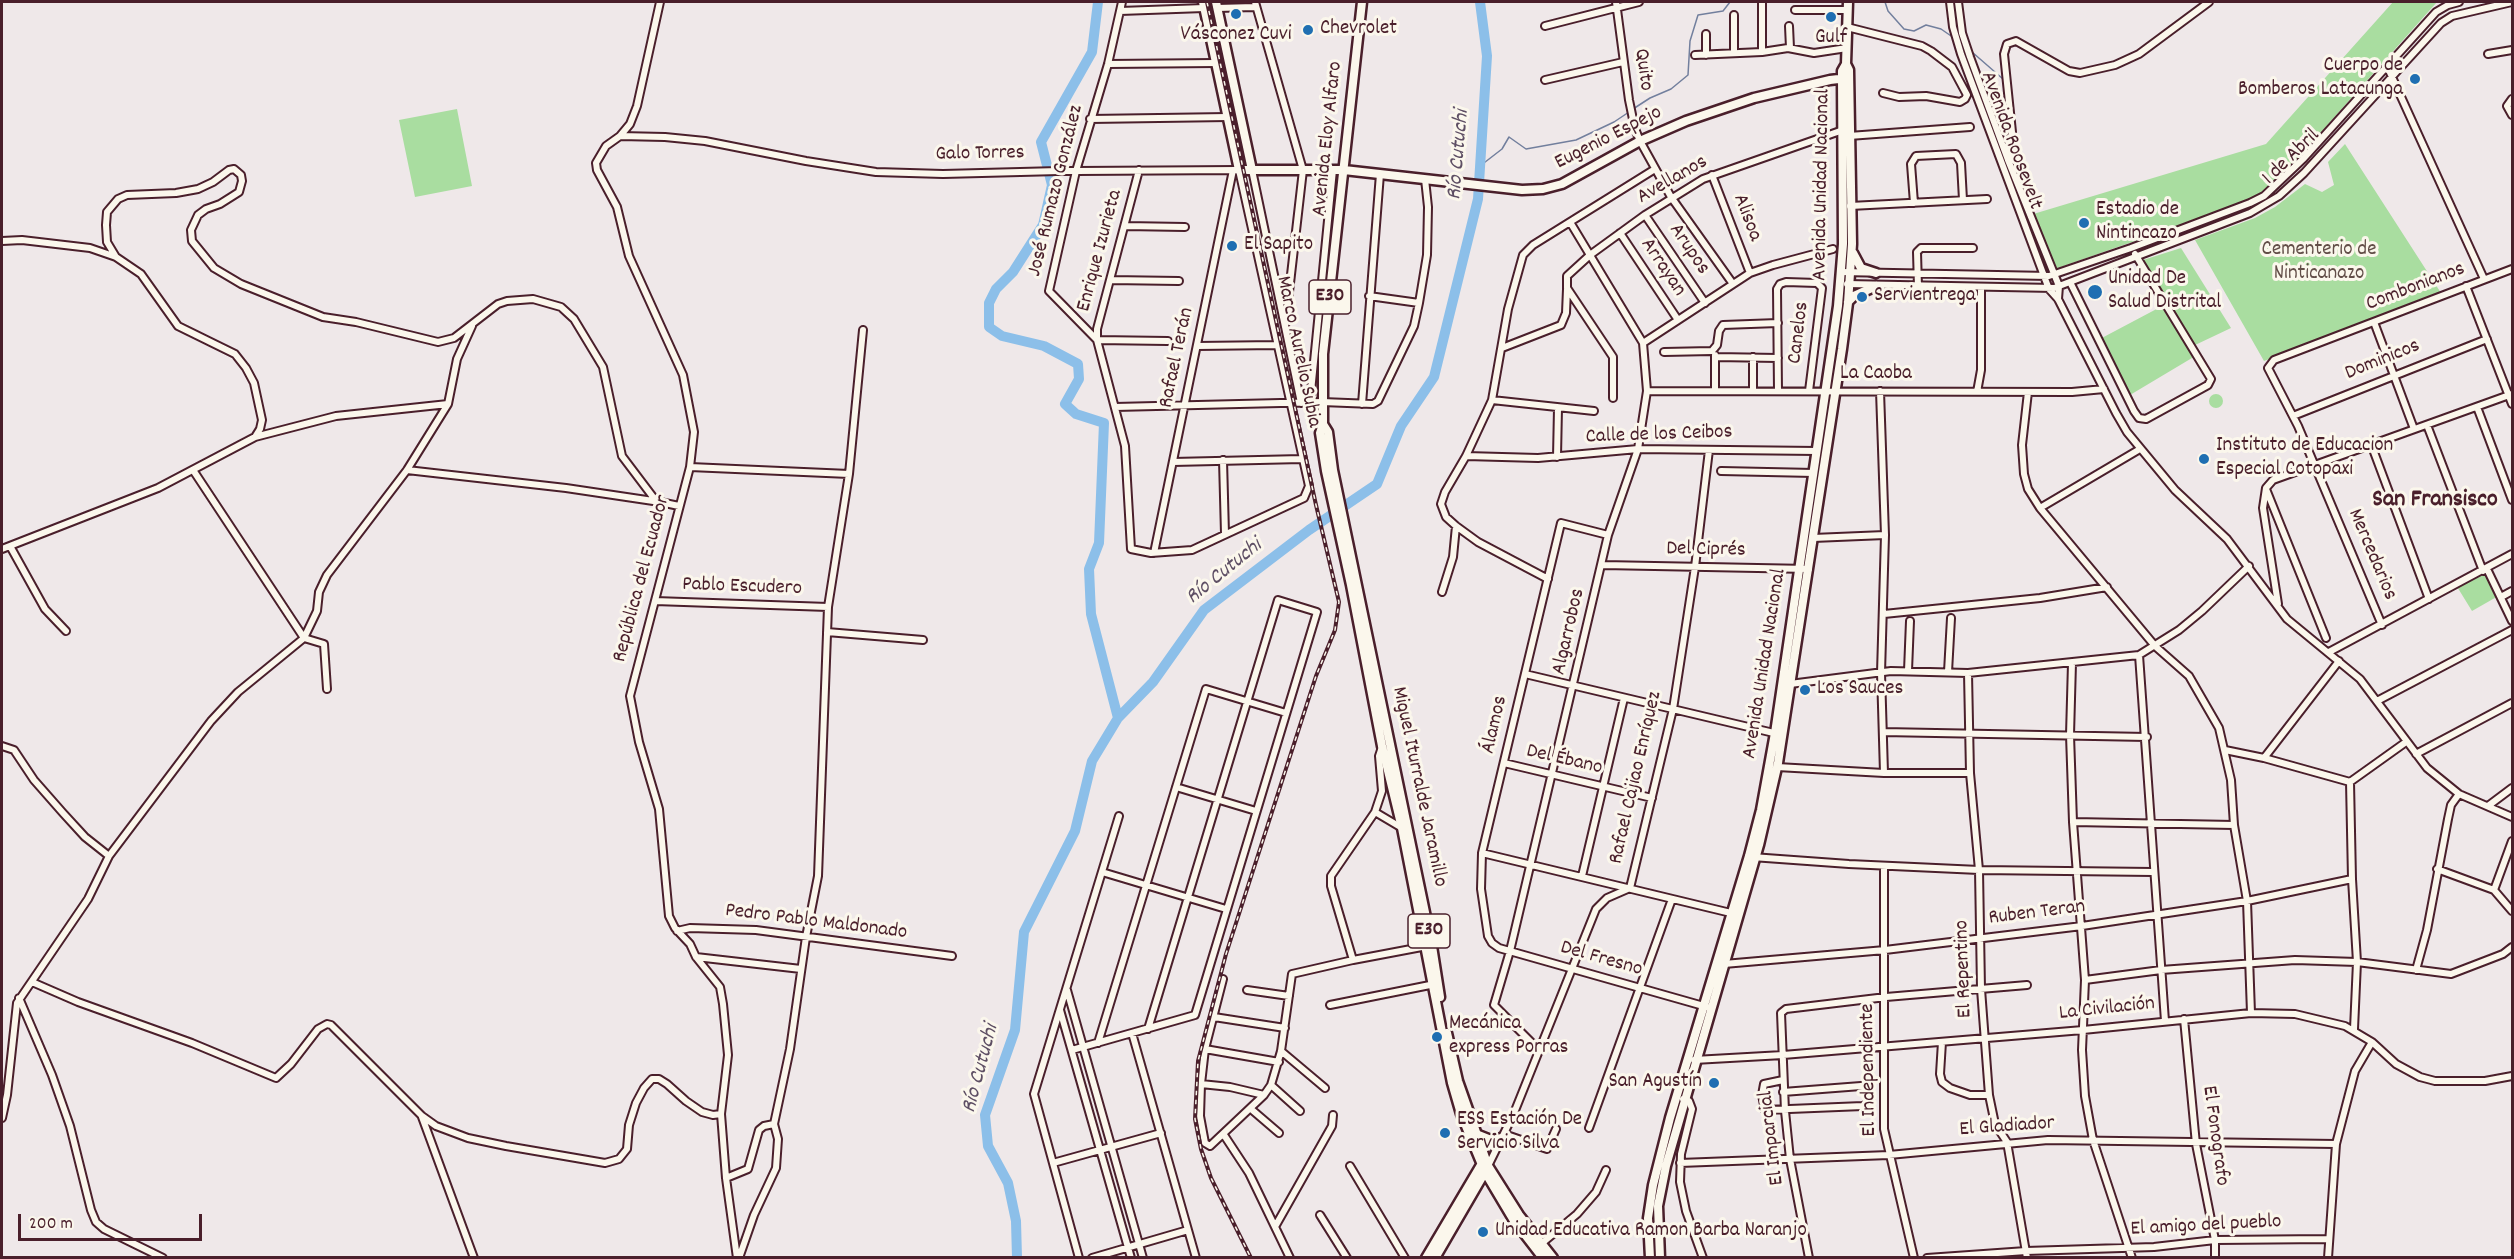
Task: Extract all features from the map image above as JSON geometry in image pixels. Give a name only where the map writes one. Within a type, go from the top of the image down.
[{"type":"main road","name":"Avenida Eloy Alfaro","points":[[1355,584],[1320,433],[1323,424],[1323,354],[1362,2]]},
{"type":"main road","name":"Marco Aurelio Subia","points":[[1203,5],[1228,117],[1236,170]]},
{"type":"main road","name":"Marco Aurelio Subia","points":[[1217,5],[1252,170]]},
{"type":"main road","name":"Avenida Unidad Nacional","points":[[1752,857],[1790,684],[1825,391],[1845,284],[1846,133],[1845,78],[1842,70],[1846,64],[1848,5]]},
{"type":"main road","name":"Eugenio Espejo","points":[[1344,170],[1522,190],[1543,189],[1562,184],[1640,141],[1686,121],[1754,98],[1845,78]]},
{"type":"main road","name":"Avenida Unidad Nacional","points":[[1846,133],[1851,249],[1846,272]]},
{"type":"main road","name":"Galo Torres","points":[[1236,170],[1344,170]]},
{"type":"main road","points":[[1851,249],[1861,267],[1876,273]]},
{"type":"main road","name":"Avenida Unidad Nacional","points":[[1650,1257],[1650,1205],[1777,767],[1778,734],[1804,569],[1814,538],[1836,391],[1848,303],[1845,284]]},
{"type":"main road","points":[[1848,303],[1854,296],[1876,286]]},
{"type":"main road","name":"Miguel Iturralde Jaramillo","points":[[1355,584],[1382,746],[1429,946]]},
{"type":"main road","name":"Miguel Iturralde Jaramillo","points":[[1355,584],[1429,946],[1452,1083],[1485,1166],[1513,1219],[1543,1257]]},
{"type":"main road","name":"Avenida Unidad Nacional","points":[[1708,1007],[1724,964],[1735,914]]},
{"type":"main road","name":"Miguel Iturralde Jaramillo","points":[[1435,984],[1458,1081],[1485,1166],[1541,1244],[1553,1257]]},
{"type":"main road","name":"Avenida Unidad Nacional","points":[[1660,1257],[1658,1206],[1681,1098]]},
{"type":"main road","points":[[1476,1134],[1491,1140],[1503,1136]]},
{"type":"main road","name":"Rafael Cajiao Enríquez","points":[[1426,1257],[1485,1166]]},
{"type":"main road","name":"Rafael Cajiao Enríquez","points":[[1436,1257],[1485,1166]]},
{"type":"street","name":"República del Ecuador","points":[[660,2],[637,106],[630,124],[621,136],[606,146],[598,156],[596,163],[597,170],[617,207],[629,256],[683,375],[694,432],[690,467],[630,696],[639,742],[659,809],[669,916],[677,931],[690,944],[696,957],[720,987],[728,1055],[721,1114],[726,1178],[738,1257]]},
{"type":"street","name":"José Rumazo González","points":[[1122,2],[1108,64],[1076,171],[1049,291],[1097,340],[1125,446],[1131,549],[1154,553]]},
{"type":"street","points":[[1545,26],[1616,4],[1639,2]]},
{"type":"street","points":[[1762,2],[1762,52]]},
{"type":"street","name":"Avenida Roosevelt","points":[[1950,2],[1960,54],[2043,276],[2058,299],[2116,413],[2140,448],[2175,490],[2227,539],[2287,619],[2360,679],[2406,742],[2433,773],[2459,794],[2512,818]]},
{"type":"street","name":"Avenida Roosevelt","points":[[1958,2],[1962,33],[1970,57],[2008,160],[2059,286]]},
{"type":"street","points":[[2008,160],[2012,132],[2004,54],[2007,44],[2016,40],[2069,71],[2080,73],[2115,65],[2139,54],[2209,2]]},
{"type":"street","name":"1 de Abril","points":[[1846,272],[2054,275],[2131,248],[2264,196],[2304,158],[2436,12],[2447,3],[2459,2]]},
{"type":"street","name":"1 de Abril","points":[[1845,284],[2049,288],[2250,213],[2279,196],[2304,173],[2441,23],[2452,16],[2512,2]]},
{"type":"street","points":[[2447,3],[2452,16]]},
{"type":"street","points":[[1217,5],[1255,4],[1303,170],[1285,327]]},
{"type":"street","name":"Quito","points":[[1616,4],[1635,129],[1640,141],[1671,197],[1733,284]]},
{"type":"street","points":[[1120,11],[1203,5]]},
{"type":"street","points":[[1795,10],[1848,5]]},
{"type":"street","points":[[1734,15],[1734,53]]},
{"type":"street","points":[[1790,26],[1790,48]]},
{"type":"street","points":[[1847,27],[1930,51],[1952,68],[1967,95],[1960,102],[1926,96],[1899,97],[1883,93]]},
{"type":"street","points":[[1706,34],[1706,55]]},
{"type":"street","points":[[1695,55],[1762,52],[1790,48],[1814,53],[1847,48]]},
{"type":"street","points":[[2488,54],[2512,50]]},
{"type":"street","points":[[1108,64],[1216,63]]},
{"type":"street","points":[[1545,80],[1624,64]]},
{"type":"street","points":[[2387,66],[2484,279]]},
{"type":"street","points":[[2512,99],[2507,106],[2512,115]]},
{"type":"street","points":[[1090,119],[1228,117]]},
{"type":"street","name":"Avellanos","points":[[1567,288],[1568,276],[1590,255],[1671,197],[1712,175],[1846,133],[1970,127]]},
{"type":"street","name":"Galo Torres","points":[[621,136],[665,136],[705,141],[876,172],[1236,170]]},
{"type":"street","points":[[1996,151],[2004,148]]},
{"type":"street","points":[[1914,203],[1911,164],[1916,156],[1956,154],[1961,163],[1963,200]]},
{"type":"street","points":[[116,257],[107,242],[106,225],[107,212],[118,199],[127,195],[176,193],[198,189],[213,182],[220,174],[234,169],[241,176],[239,192],[198,215],[191,230],[192,241],[214,268],[227,276],[323,317],[356,322],[426,340],[447,341],[473,325],[498,304],[515,299],[533,298],[561,307],[574,319],[603,367],[622,456],[653,497],[660,502]]},
{"type":"street","points":[[1548,579],[1478,542],[1446,517],[1442,504],[1448,484],[1466,456],[1492,400],[1508,309],[1523,255],[1533,245],[1654,169]]},
{"type":"street","name":"Enrique Izurieta","points":[[1097,340],[1097,329],[1138,170]]},
{"type":"street","name":"Marco Aurelio Subia","points":[[1225,534],[1304,498],[1309,486],[1236,170]]},
{"type":"street","name":"Rafael Terán","points":[[1154,553],[1236,170]]},
{"type":"street","name":"Marco Aurelio Subia","points":[[1252,170],[1301,403]]},
{"type":"street","points":[[1310,402],[1333,170]]},
{"type":"street","points":[[1362,404],[1380,174]]},
{"type":"street","name":"Alisoa","points":[[1712,175],[1750,273]]},
{"type":"street","points":[[1115,406],[1310,402],[1373,404],[1378,401],[1414,326],[1427,255],[1430,179]]},
{"type":"street","points":[[1850,206],[1987,200]]},
{"type":"street","name":"Arupos","points":[[1645,215],[1705,303]]},
{"type":"street","name":"Algarrobos","points":[[1538,1049],[1494,1005],[1510,951],[1603,565],[1608,535],[1638,449],[1647,391],[1643,343],[1570,222]]},
{"type":"street","points":[[1125,226],[1185,227]]},
{"type":"street","name":"Arrayan","points":[[1620,233],[1678,320]]},
{"type":"street","points":[[2,241],[22,240],[90,248],[116,257],[141,274],[178,326],[235,354],[246,368],[254,383],[262,420],[255,437]]},
{"type":"street","points":[[1918,287],[1917,252],[1921,248],[1973,248]]},
{"type":"street","points":[[2070,282],[2139,418],[2146,418],[2208,385],[2211,379],[2131,248]]},
{"type":"street","points":[[1643,343],[1750,273],[1833,249]]},
{"type":"street","name":"Combonianos","points":[[2268,368],[2274,360],[2512,269]]},
{"type":"street","points":[[1110,280],[1179,281]]},
{"type":"street","name":"Canelos","points":[[1778,391],[1777,289],[1780,284],[1786,282],[1820,285],[1822,290],[1809,391]]},
{"type":"street","points":[[2058,299],[2059,286]]},
{"type":"street","points":[[2466,286],[2511,394],[2512,404]]},
{"type":"street","points":[[1502,348],[1561,325],[1566,313],[1567,288]]},
{"type":"street","points":[[1567,288],[1612,357],[1613,398]]},
{"type":"street","points":[[1977,392],[1981,370],[1981,288]]},
{"type":"street","points":[[1369,296],[1419,303]]},
{"type":"street","points":[[2374,322],[2414,429]]},
{"type":"street","points":[[1715,391],[1714,353],[1723,325],[1778,323]]},
{"type":"street","points":[[2,1118],[8,1095],[19,998],[88,898],[109,856],[212,722],[231,699],[304,638],[317,611],[319,592],[327,575],[407,470],[435,429],[448,404],[457,359],[473,325]]},
{"type":"street","points":[[726,1178],[748,1169],[759,1130],[764,1126],[774,1124],[790,1049],[806,937],[819,867],[828,607],[849,474],[863,330]]},
{"type":"street","name":"Dominicos","points":[[2293,416],[2487,339]]},
{"type":"street","points":[[1097,340],[1168,341]]},
{"type":"street","points":[[1197,346],[1277,345]]},
{"type":"street","points":[[1664,352],[1708,352],[1778,357]]},
{"type":"street","points":[[1753,357],[1753,391]]},
{"type":"street","name":"Mercedarios","points":[[2268,368],[2316,465],[2382,625]]},
{"type":"street","name":"La Caoba","points":[[1647,391],[2028,392],[2104,389]]},
{"type":"street","points":[[1880,392],[1885,535],[1881,673],[1884,772]]},
{"type":"street","points":[[2028,392],[2022,445],[2024,474],[2028,489],[2040,508],[2155,646],[2189,676],[2213,715],[2225,750],[2234,796],[2234,825],[2247,901],[2251,1013]]},
{"type":"street","points":[[2278,608],[2263,508],[2266,488],[2272,480],[2511,394]]},
{"type":"street","points":[[1492,400],[1594,411]]},
{"type":"street","points":[[2,549],[158,488],[255,437],[336,416],[448,404]]},
{"type":"street","points":[[2478,407],[2512,500]]},
{"type":"street","points":[[1557,457],[1558,408]]},
{"type":"street","points":[[2427,425],[2485,570],[2512,621]]},
{"type":"street","points":[[2371,444],[2429,599]]},
{"type":"street","points":[[2040,508],[2140,448]]},
{"type":"street","name":"Calle de los Ceibos","points":[[1466,456],[1557,457],[1638,449],[1817,451]]},
{"type":"street","name":"Rafael Cajiao Enríquez","points":[[1485,1166],[1503,1136],[1591,919],[1601,903],[1616,892],[1630,888],[1673,709],[1695,567],[1709,450]]},
{"type":"street","points":[[1173,462],[1302,459]]},
{"type":"street","points":[[1154,553],[1192,550],[1225,534],[1223,460]]},
{"type":"street","points":[[690,467],[849,474]]},
{"type":"street","points":[[193,470],[304,638],[324,644],[327,689]]},
{"type":"street","points":[[407,470],[566,488],[679,506]]},
{"type":"street","points":[[1721,471],[1814,473]]},
{"type":"street","points":[[2266,488],[2326,638]]},
{"type":"street","name":"Álamos","points":[[1488,936],[1481,889],[1482,853],[1561,523],[1608,535]]},
{"type":"street","points":[[1442,592],[1453,557],[1456,526]]},
{"type":"street","points":[[1814,538],[1885,535]]},
{"type":"street","points":[[10,546],[45,609],[66,631]]},
{"type":"street","points":[[2329,652],[2512,554]]},
{"type":"street","name":"Del Ciprés","points":[[1603,565],[1804,569]]},
{"type":"street","points":[[1790,684],[1908,671],[1968,673],[2139,655],[2202,611],[2249,566]]},
{"type":"street","points":[[1884,614],[2040,598],[2107,587]]},
{"type":"street","points":[[2501,597],[2512,591]]},
{"type":"street","points":[[1072,1050],[1148,1029],[1195,1015],[1317,612],[1278,600],[1148,1029]]},
{"type":"street","name":"Pablo Escudero","points":[[655,601],[828,607]]},
{"type":"street","points":[[1948,672],[1951,618]]},
{"type":"street","points":[[1908,671],[1910,621]]},
{"type":"street","points":[[2377,701],[2512,630]]},
{"type":"street","points":[[827,632],[923,640]]},
{"type":"street","points":[[2139,655],[2147,737],[2153,872],[2165,1021]]},
{"type":"street","points":[[2264,758],[2339,661]]},
{"type":"street","points":[[2072,663],[2070,735],[2073,822],[2085,980],[2084,1085],[2093,1140],[2132,1257]]},
{"type":"street","name":"El Repentino","points":[[1968,673],[1970,774],[1979,870],[1981,989],[1989,1095],[1995,1124],[2007,1143],[2027,1254]]},
{"type":"street","points":[[1525,674],[1778,734]]},
{"type":"street","points":[[1098,1043],[1206,689],[1286,712]]},
{"type":"street","points":[[1581,876],[1624,698]]},
{"type":"street","points":[[2416,754],[2512,703]]},
{"type":"street","points":[[1883,732],[2147,737]]},
{"type":"street","points":[[2350,782],[2406,742]]},
{"type":"street","points":[[2,746],[14,750],[34,780],[63,813],[85,837],[109,856]]},
{"type":"street","points":[[1353,960],[1331,886],[1331,876],[1375,812],[1382,791],[1379,756],[1382,746]]},
{"type":"street","points":[[2225,750],[2264,758],[2350,782]]},
{"type":"street","name":"Del Ébano","points":[[1504,763],[1652,798]]},
{"type":"street","points":[[1777,767],[1970,774]]},
{"type":"street","points":[[2350,782],[2357,962],[2354,1029]]},
{"type":"street","points":[[1176,787],[1256,811]]},
{"type":"street","points":[[2488,806],[2512,788]]},
{"type":"street","points":[[2416,970],[2427,930],[2451,805],[2459,794]]},
{"type":"street","points":[[1375,812],[1402,828]]},
{"type":"street","points":[[1080,1257],[1034,1094],[1119,816]]},
{"type":"street","points":[[2073,822],[2234,825]]},
{"type":"street","points":[[2494,890],[2512,841]]},
{"type":"street","points":[[1482,853],[1735,914]]},
{"type":"street","points":[[1752,857],[1979,870],[2153,872]]},
{"type":"street","name":"El Independiente","points":[[1884,866],[1886,997],[1884,1129],[1914,1257]]},
{"type":"street","points":[[2437,869],[2494,890],[2512,911]]},
{"type":"street","points":[[1102,872],[1226,909]]},
{"type":"street","name":"Ruben Teran","points":[[1724,964],[1885,950],[2082,926],[2247,901],[2352,879]]},
{"type":"street","points":[[1589,1128],[1672,899]]},
{"type":"street","name":"Pedro Pablo Maldonado","points":[[677,931],[690,928],[736,928],[952,956]]},
{"type":"street","name":"Del Fresno","points":[[1488,936],[1495,946],[1510,951],[1708,1007]]},
{"type":"street","points":[[1223,979],[1205,1049],[1201,1083],[1200,1116],[1204,1143],[1210,1146],[1251,1109],[1271,1085],[1279,1062],[1292,974],[1429,946]]},
{"type":"street","points":[[2085,980],[2161,970],[2295,960],[2357,962],[2451,974],[2503,954],[2512,947]]},
{"type":"street","points":[[696,957],[801,969]]},
{"type":"street","points":[[32,982],[88,1006],[276,1078],[291,1064],[318,1029],[331,1024],[422,1116],[436,1126],[468,1138],[604,1163],[619,1159],[627,1149],[629,1125],[636,1103],[652,1079],[659,1079],[667,1084],[696,1108],[713,1115],[721,1114]]},
{"type":"street","points":[[1330,1005],[1435,984]]},
{"type":"street","points":[[1886,997],[2027,985]]},
{"type":"street","points":[[1067,988],[1143,1257]]},
{"type":"street","points":[[1247,990],[1289,996]]},
{"type":"street","name":"El Imparcial","points":[[1809,1257],[1790,1159],[1783,1080],[1781,1014],[1786,1009],[1886,997]]},
{"type":"street","points":[[19,998],[52,1075],[70,1126],[96,1222],[104,1229],[163,1257]]},
{"type":"street","points":[[1060,1010],[1131,1257]]},
{"type":"street","name":"La Civilación","points":[[1691,1059],[1783,1055],[1942,1042],[2251,1013],[2295,1014],[2354,1029],[2397,1064],[2420,1077],[2435,1082],[2486,1081],[2512,1076]]},
{"type":"street","points":[[1214,1017],[1285,1028]]},
{"type":"street","name":"El Fonografo","points":[[2184,1019],[2196,1144],[2215,1240],[2216,1257]]},
{"type":"street","points":[[1132,1033],[1196,1257]]},
{"type":"street","points":[[1942,1042],[1940,1074],[1942,1082],[1950,1088],[1970,1095],[1989,1095]]},
{"type":"street","points":[[2328,1257],[2336,1144],[2355,1071],[2372,1042]]},
{"type":"street","points":[[1205,1049],[1279,1062]]},
{"type":"street","points":[[1281,1051],[1325,1088]]},
{"type":"street","points":[[1783,1080],[1766,1083],[1762,1087],[1765,1110],[1785,1111],[1863,1106],[1868,1104],[1871,1097],[1868,1089],[1861,1086],[1784,1092]]},
{"type":"street","points":[[1201,1083],[1264,1095]]},
{"type":"street","points":[[1271,1085],[1300,1111]]},
{"type":"street","points":[[1681,1098],[1691,1103],[1692,1109],[1680,1163],[1680,1182],[1683,1198],[1703,1257]]},
{"type":"street","points":[[1251,1109],[1279,1133]]},
{"type":"street","points":[[1276,1225],[1332,1126],[1333,1115]]},
{"type":"street","points":[[422,1116],[474,1257]]},
{"type":"street","name":"República del Ecuador","points":[[738,1257],[776,1168],[778,1139],[774,1124]]},
{"type":"street","points":[[1503,1136],[1547,1149],[1556,1129]]},
{"type":"street","points":[[1053,1163],[1161,1133]]},
{"type":"street","points":[[1224,1135],[1249,1173],[1290,1257]]},
{"type":"street","name":"El Gladiador","points":[[1680,1163],[1889,1155],[2007,1143],[2093,1140],[2196,1144],[2296,1142],[2336,1144]]},
{"type":"street","points":[[1350,1166],[1405,1257]]},
{"type":"street","points":[[1541,1244],[1578,1214],[1596,1192],[1605,1170]]},
{"type":"street","points":[[1320,1215],[1347,1257]]},
{"type":"street","points":[[1092,1257],[1188,1230]]},
{"type":"street","name":"El amigo del pueblo","points":[[2027,1254],[2215,1240],[2328,1239]]},
{"type":"street","points":[[1926,1257],[2027,1254]]},
{"type":"green space","points":[[2393,2],[2437,2],[2264,196],[2052,270],[2030,215],[2266,144]]},
{"type":"green space","points":[[457,109],[472,186],[415,197],[399,120]]},
{"type":"green space","name":"Cementerio de Ninticanazo","points":[[2345,144],[2441,293],[2264,361],[2195,240],[2255,218],[2275,207],[2305,184],[2322,192],[2334,185],[2328,162]]},
{"type":"green space","points":[[2181,248],[2231,328],[2193,346],[2197,355],[2130,395],[2098,340],[2166,304],[2180,325],[2143,260]]},
{"type":"green space","points":[[2216,394],[2221,396],[2223,401],[2221,406],[2216,408],[2211,406],[2209,401],[2211,396]]},
{"type":"green space","points":[[2487,569],[2500,595],[2472,611],[2456,585]]},
{"type":"waterway","points":[[1098,2],[1092,52],[1041,142],[1052,185],[1043,225],[1013,272],[996,289],[989,303],[989,327],[1002,336],[1044,346],[1078,364],[1079,379],[1065,404],[1076,414],[1104,423],[1099,543],[1089,569],[1091,614],[1118,718]]},
{"type":"waterway","name":"Río Cutuchi","points":[[1017,1258],[1016,1221],[1008,1183],[988,1146],[985,1115],[1015,1030],[1024,932],[1075,831],[1092,761],[1118,718],[1153,682],[1204,610],[1309,530],[1377,484],[1401,426],[1434,377],[1478,199],[1487,56],[1480,2]]},
{"type":"waterway","points":[[1633,109],[1650,98],[1671,89],[1688,75],[1690,41],[1698,15],[1723,11],[1730,2]]},
{"type":"waterway","points":[[1885,2],[1888,11],[1904,29],[1914,31],[1926,25],[1941,29],[1954,38]]},
{"type":"waterway","points":[[1972,52],[2003,79]]},
{"type":"waterway","points":[[1480,166],[1502,149],[1509,137],[1526,149],[1576,140],[1614,122],[1629,112]]},
{"type":"railway","points":[[1207,2],[1339,602],[1335,630],[1316,676],[1226,954],[1198,1061],[1195,1119],[1201,1149],[1211,1178],[1251,1258]]},
{"type":"place","name":"Vásconez Cuvi","points":[[1236,14]]},
{"type":"place","name":"Gulf","points":[[1831,17]]},
{"type":"place","name":"Chevrolet","points":[[1308,30]]},
{"type":"place","name":"Cuerpo de Bomberos Latacunga","points":[[2415,79]]},
{"type":"place","name":"Estadio de Nintincazo","points":[[2084,223]]},
{"type":"place","name":"El Sapito","points":[[1232,246]]},
{"type":"place","name":"Unidad De Salud Distrital","points":[[2095,292]]},
{"type":"place","name":"Servientrega","points":[[1862,297]]},
{"type":"place","name":"Instituto de Educacion Especial Cotopaxi","points":[[2204,459]]},
{"type":"place","name":"Los Sauces","points":[[1805,690]]},
{"type":"place","name":"Mecánica express Porras","points":[[1437,1037]]},
{"type":"place","name":"San Agustín","points":[[1714,1083]]},
{"type":"place","name":"ESS Estación De Servicio Silva","points":[[1445,1133]]},
{"type":"place","name":"Unidad Educativa Ramon Barba Naranjo","points":[[1483,1232]]},
{"type":"district","name":"San Fransisco","points":[[2435,502]]}]
